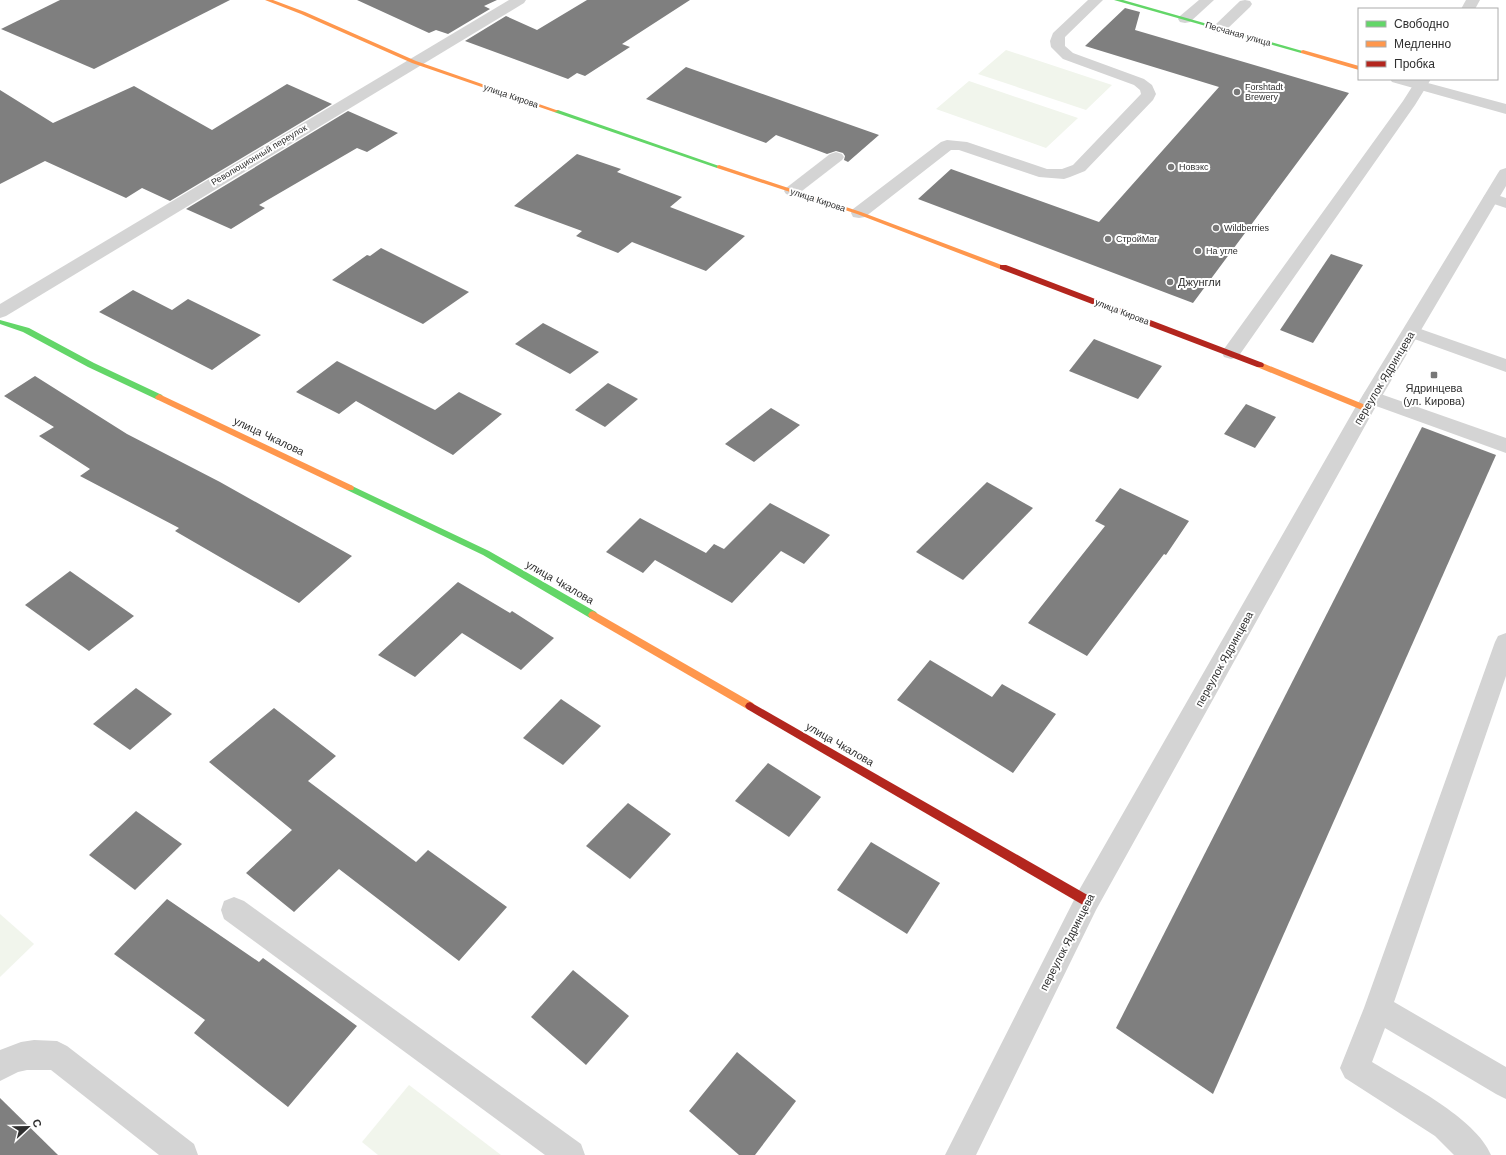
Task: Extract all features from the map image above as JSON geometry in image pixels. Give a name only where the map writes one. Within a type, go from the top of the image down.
[{"type":"street","name":"улица Кирова","points":[[268,0],[303,13],[414,62],[859,213],[1231,353],[1368,402]]},
{"type":"street","name":"Революционный переулок","points":[[0,312],[519,0]]},
{"type":"street","points":[[859,213],[947,145],[961,145],[1045,174],[1064,174],[1079,168],[1148,97],[1149,93],[1148,89],[1139,82],[1068,56],[1058,47],[1058,36],[1096,0]]},
{"type":"street","name":"Песчаная улица","points":[[1117,0],[1358,68]]},
{"type":"street","points":[[1186,19],[1207,0]]},
{"type":"street","points":[[1219,29],[1245,4]]},
{"type":"street","points":[[1405,80],[1422,82],[1506,109]]},
{"type":"street","points":[[1231,353],[1410,102],[1422,82]]},
{"type":"street","points":[[792,191],[836,157]]},
{"type":"street","name":"переулок Ядринцева","points":[[960,1155],[1087,901],[1368,402],[1498,201],[1506,173]]},
{"type":"street","name":"улица Чкалова","points":[[0,322],[26,330],[91,365],[486,553],[1087,901]]},
{"type":"street","points":[[1412,332],[1506,366]]},
{"type":"street","points":[[1368,402],[1506,446]]},
{"type":"street","points":[[1476,1155],[1446,1125],[1355,1068],[1378,1008],[1506,642]]},
{"type":"street","points":[[234,910],[570,1155]]},
{"type":"street","points":[[1378,1008],[1506,1084]]},
{"type":"street","points":[[0,1066],[23,1056],[40,1053],[57,1056],[183,1155]]},
{"type":"shaded area","points":[[1006,50],[1112,85],[1086,110],[978,74]]},
{"type":"shaded area","points":[[969,81],[1078,118],[1046,148],[936,109]]},
{"type":"shaded area","points":[[0,914],[34,944],[0,977]]},
{"type":"shaded area","points":[[409,1085],[501,1155],[378,1155],[362,1142]]},
{"type":"building","points":[[60,0],[230,0],[94,69],[1,29]]},
{"type":"building","points":[[357,0],[497,0],[484,6],[490,9],[448,34],[436,30],[429,33]]},
{"type":"building","points":[[587,0],[690,0],[622,44],[630,47],[585,76],[577,73],[568,79],[465,41],[506,16],[537,30]]},
{"type":"building","points":[[1125,8],[1140,12],[1135,30],[1349,93],[1193,303],[918,199],[951,169],[1099,222],[1219,87],[1085,46]]},
{"type":"building","points":[[686,67],[879,135],[848,162],[844,160],[845,156],[843,153],[836,151],[827,154],[776,135],[766,143],[646,99]]},
{"type":"building","points":[[287,84],[332,104],[170,201],[142,188],[126,198],[45,161],[0,184],[0,90],[53,123],[134,86],[212,130]]},
{"type":"building","points":[[348,111],[398,133],[367,152],[357,148],[259,205],[265,208],[231,229],[186,209]]},
{"type":"building","points":[[577,154],[621,169],[617,172],[682,197],[670,207],[745,236],[706,271],[632,242],[618,253],[576,236],[582,231],[514,206]]},
{"type":"building","points":[[381,248],[469,292],[423,324],[332,280],[367,255],[370,256]]},
{"type":"building","points":[[1331,254],[1363,265],[1313,343],[1280,330]]},
{"type":"building","points":[[133,290],[172,310],[188,299],[261,335],[212,370],[99,312]]},
{"type":"building","points":[[543,323],[599,352],[570,374],[515,344]]},
{"type":"building","points":[[1094,339],[1162,366],[1138,399],[1069,371]]},
{"type":"building","points":[[337,361],[435,410],[459,392],[502,414],[453,455],[356,401],[339,414],[296,392]]},
{"type":"building","points":[[35,376],[127,434],[220,482],[352,556],[299,603],[175,531],[179,528],[80,476],[90,469],[39,436],[54,427],[4,396]]},
{"type":"building","points":[[608,383],[638,399],[605,427],[575,410]]},
{"type":"building","points":[[1246,404],[1276,417],[1255,448],[1224,434]]},
{"type":"building","points":[[771,408],[800,425],[754,462],[725,444]]},
{"type":"building","points":[[1422,427],[1496,455],[1213,1094],[1116,1028]]},
{"type":"building","points":[[987,482],[1033,508],[963,580],[916,552]]},
{"type":"building","points":[[1120,488],[1189,521],[1166,555],[1164,554],[1087,656],[1028,623],[1105,526],[1095,521]]},
{"type":"building","points":[[770,503],[830,535],[804,564],[781,551],[732,603],[655,560],[643,573],[606,552],[640,518],[706,553],[714,544],[724,549]]},
{"type":"building","points":[[70,571],[134,616],[89,651],[25,605]]},
{"type":"building","points":[[458,582],[510,613],[512,611],[554,638],[521,670],[462,633],[415,677],[378,655]]},
{"type":"building","points":[[930,660],[992,697],[1002,684],[1056,714],[1013,773],[897,700]]},
{"type":"building","points":[[136,688],[172,714],[130,750],[93,724]]},
{"type":"building","points":[[561,699],[601,726],[563,765],[523,738]]},
{"type":"building","points":[[274,708],[336,756],[308,781],[416,862],[428,850],[507,907],[459,961],[339,869],[294,912],[246,873],[292,830],[209,762]]},
{"type":"building","points":[[768,763],[821,797],[789,837],[735,801]]},
{"type":"building","points":[[628,803],[671,834],[630,879],[586,846]]},
{"type":"building","points":[[136,811],[182,844],[135,890],[89,855]]},
{"type":"building","points":[[871,842],[940,883],[907,934],[837,890]]},
{"type":"building","points":[[167,899],[259,962],[263,958],[357,1026],[288,1107],[194,1033],[205,1020],[114,954]]},
{"type":"building","points":[[573,970],[629,1016],[586,1065],[531,1017]]},
{"type":"building","points":[[737,1052],[796,1101],[755,1155],[739,1155],[689,1111]]},
{"type":"building","points":[[0,1098],[58,1155],[0,1155]]},
{"type":"traffic: fast","points":[[1117,0],[1303,52]]},
{"type":"traffic: fast","points":[[556,111],[719,167]]},
{"type":"traffic: fast","points":[[0,322],[26,330],[91,365],[159,397]]},
{"type":"traffic: fast","points":[[350,488],[486,553],[593,615]]},
{"type":"traffic: slow","points":[[268,0],[303,13],[414,62],[556,111]]},
{"type":"traffic: slow","points":[[1303,52],[1358,68]]},
{"type":"traffic: slow","points":[[719,167],[859,213],[1003,267]]},
{"type":"traffic: slow","points":[[1260,365],[1365,408]]},
{"type":"traffic: slow","points":[[159,397],[350,488]]},
{"type":"traffic: slow","points":[[593,615],[750,706]]},
{"type":"traffic: jam","points":[[1003,267],[1260,365]]},
{"type":"traffic: jam","points":[[750,706],[1087,901]]},
{"type":"place","name":"Forshtadt Brewery","points":[[1237,92]]},
{"type":"place","name":"Новэкс","points":[[1171,167]]},
{"type":"place","name":"Wildberries","points":[[1216,228]]},
{"type":"place","name":"СтройМаг","points":[[1108,239]]},
{"type":"place","name":"На угле","points":[[1198,251]]},
{"type":"place","name":"Джунгли","points":[[1170,282]]},
{"type":"place","name":"Ядринцева (ул. Кирова)","points":[[1434,375]]}]
